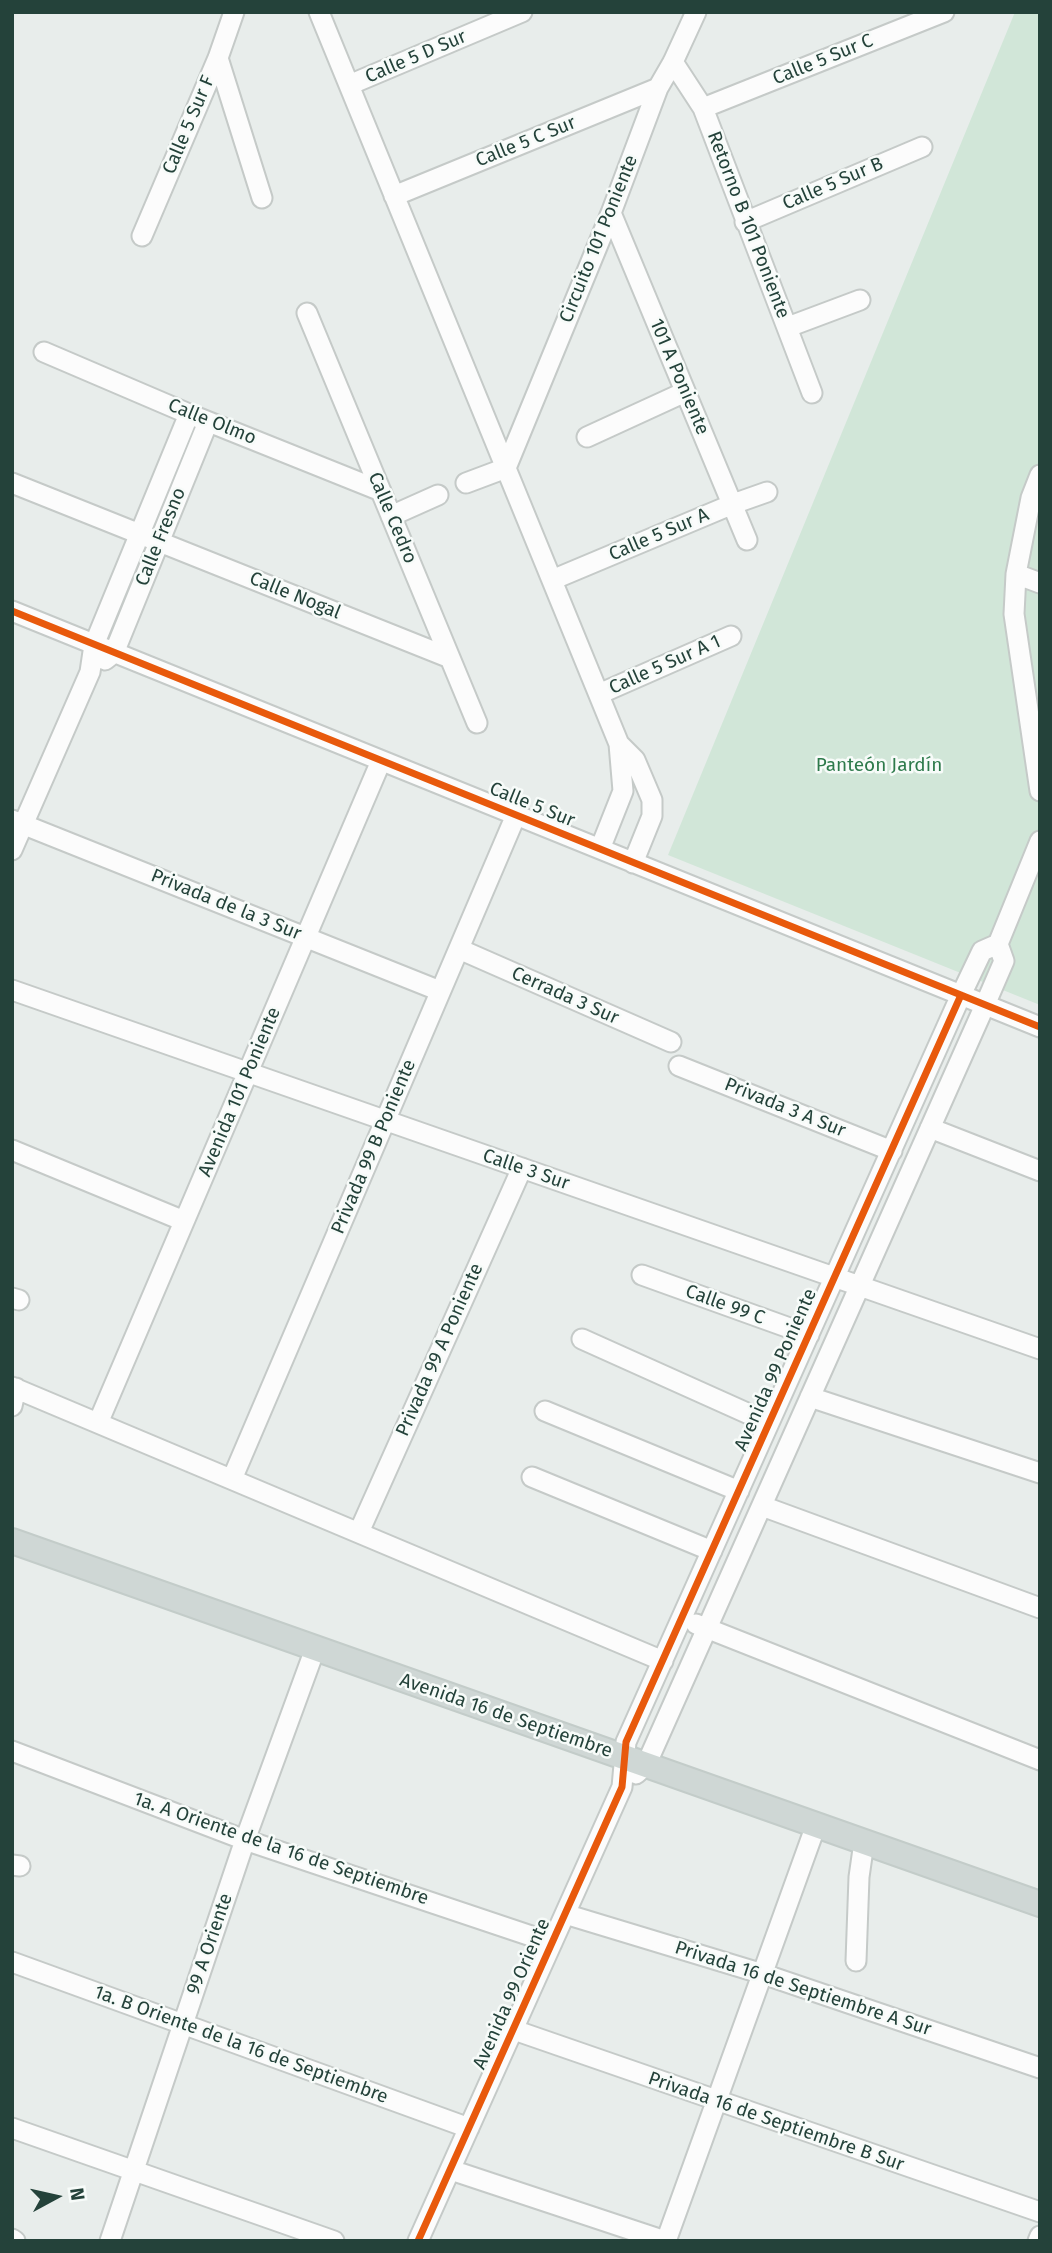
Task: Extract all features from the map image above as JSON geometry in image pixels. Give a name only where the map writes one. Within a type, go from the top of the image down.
[{"type":"main road","name":"Avenida 16 de Septiembre","points":[[12,1541],[864,1842],[1038,1898]]},
{"type":"street","name":"Calle 5 Sur F","points":[[142,236],[218,58],[234,12]]},
{"type":"street","points":[[319,12],[620,744],[622,791],[600,849]]},
{"type":"street","name":"Calle 5 D Sur","points":[[349,85],[522,12]]},
{"type":"street","name":"Circuito 101 Poniente","points":[[506,468],[611,213],[658,88],[696,12]]},
{"type":"street","name":"Calle 5 Sur C","points":[[702,108],[944,12]]},
{"type":"street","points":[[218,58],[262,198]]},
{"type":"street","name":"Retorno B 101 Poniente","points":[[673,62],[702,108],[812,393]]},
{"type":"street","name":"Calle 5 C Sur","points":[[394,196],[658,88]]},
{"type":"street","name":"Calle 5 Sur B","points":[[745,222],[922,147]]},
{"type":"street","name":"101 A Poniente","points":[[611,213],[747,540]]},
{"type":"street","points":[[788,327],[860,300]]},
{"type":"street","name":"Calle Cedro","points":[[307,313],[477,723]]},
{"type":"street","name":"Calle Olmo","points":[[44,352],[208,422],[381,491]]},
{"type":"street","points":[[587,436],[685,392]]},
{"type":"street","name":"Calle Fresno","points":[[90,672],[94,645],[189,414]]},
{"type":"street","name":"Calle Fresno","points":[[114,653],[208,422]]},
{"type":"street","points":[[466,483],[506,468]]},
{"type":"street","points":[[1040,475],[1031,498],[1016,573],[1014,614],[1040,791]]},
{"type":"street","name":"Calle Nogal","points":[[12,483],[450,658]]},
{"type":"street","name":"Calle 5 Sur A","points":[[552,580],[767,492]]},
{"type":"street","points":[[391,516],[438,495]]},
{"type":"street","points":[[1016,573],[1040,583]]},
{"type":"street","name":"Calle 5 Sur","points":[[12,611],[1040,1027]]},
{"type":"street","name":"Calle 5 Sur A 1","points":[[599,694],[731,636]]},
{"type":"street","points":[[12,850],[18,822],[90,672],[114,653]]},
{"type":"street","points":[[620,744],[635,760],[652,800],[652,817],[633,863]]},
{"type":"street","name":"Avenida 101 Poniente","points":[[98,1423],[381,761]]},
{"type":"street","name":"Privada 99 B Poniente","points":[[232,1479],[516,815]]},
{"type":"street","name":"Privada de la 3 Sur","points":[[18,822],[440,991]]},
{"type":"street","points":[[635,1762],[707,1628],[985,1005],[1004,961],[998,944],[1040,841]]},
{"type":"street","name":"Avenida 99 Poniente","points":[[635,1762],[626,1742],[961,995],[982,951],[998,944]]},
{"type":"street","name":"Cerrada 3 Sur","points":[[459,949],[671,1042]]},
{"type":"street","name":"Calle 3 Sur","points":[[12,990],[1040,1349]]},
{"type":"street","name":"Privada 3 A Sur","points":[[679,1066],[891,1151]]},
{"type":"street","points":[[930,1128],[1040,1171]]},
{"type":"street","points":[[12,1150],[184,1221]]},
{"type":"street","name":"Privada 99 A Poniente","points":[[359,1532],[522,1168]]},
{"type":"street","name":"Calle 99 C","points":[[642,1276],[809,1335]]},
{"type":"street","points":[[582,1339],[769,1423]]},
{"type":"street","points":[[13,1394],[98,1423],[663,1661]]},
{"type":"street","points":[[810,1397],[1040,1473]]},
{"type":"street","points":[[545,1411],[739,1491]]},
{"type":"street","points":[[532,1478],[712,1551]]},
{"type":"street","points":[[761,1506],[1040,1608]]},
{"type":"street","points":[[682,1618],[1040,1760]]},
{"type":"street","name":"99 A Oriente","points":[[110,2241],[314,1649]]},
{"type":"street","name":"1a. A Oriente de la 16 de Septiembre","points":[[12,1751],[246,1840],[552,1943]]},
{"type":"street","name":"Avenida 99 Oriente","points":[[418,2241],[635,1762]]},
{"type":"street","points":[[451,2170],[666,2241],[816,1825]]},
{"type":"street","points":[[856,1961],[859,1877],[864,1842]]},
{"type":"street","name":"Privada 16 de Septiembre A Sur","points":[[565,1914],[764,1974],[1040,2068]]},
{"type":"street","name":"1a. B Oriente de la 16 de Septiembre","points":[[12,1962],[469,2128]]},
{"type":"street","name":"Privada 16 de Septiembre B Sur","points":[[514,2030],[1040,2212]]},
{"type":"street","points":[[12,2128],[334,2241]]},
{"type":"street","points":[[1038,2241],[1040,2236]]},
{"type":"green space","name":"Panteón Jardín","points":[[1015,12],[1040,12],[1040,1005],[668,855]]},
{"type":"cycle path","points":[[12,611],[1040,1027]]},
{"type":"cycle path","points":[[418,2241],[622,1787],[626,1742],[961,995]]}]
